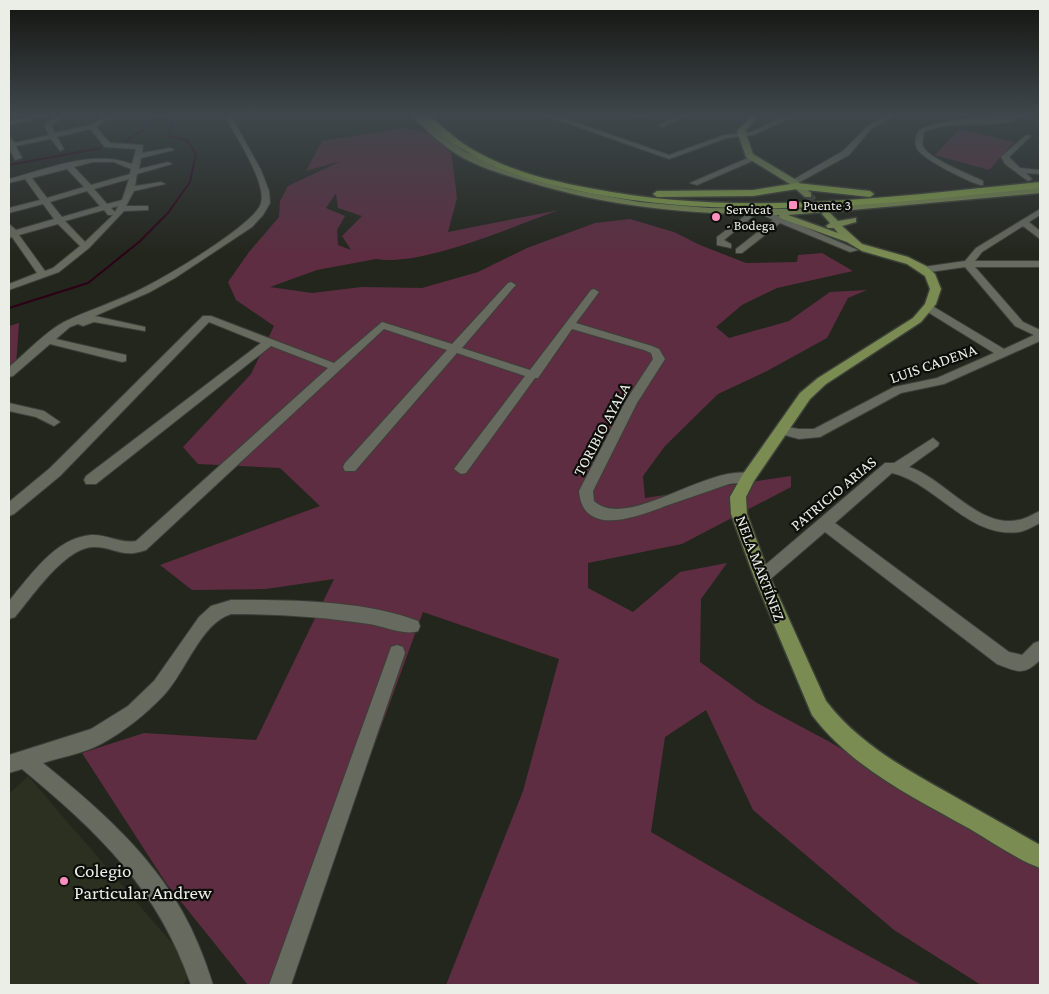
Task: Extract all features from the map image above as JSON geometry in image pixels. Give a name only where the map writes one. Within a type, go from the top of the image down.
[{"type":"highway","points":[[495,162],[588,191],[664,204],[727,208],[806,206],[1040,185]]},
{"type":"highway","points":[[513,162],[586,184],[645,194],[698,200],[756,202],[1040,179]]},
{"type":"highway","points":[[645,194],[753,193],[795,184],[872,194]]},
{"type":"main road","points":[[482,162],[544,186],[603,199],[698,211],[758,212],[828,227],[853,220],[868,206]]},
{"type":"main road","points":[[759,162],[795,184],[808,195]]},
{"type":"main road","points":[[775,216],[1040,190]]},
{"type":"main road","points":[[827,214],[850,242]]},
{"type":"main road","points":[[850,242],[853,220]]},
{"type":"main road","points":[[810,224],[874,252],[909,261],[923,270],[932,279],[936,287],[936,295],[930,309]]},
{"type":"main road","name":"NELA MARTÍNEZ","points":[[930,309],[917,320],[822,381],[805,396],[748,478],[738,497],[739,514],[762,577],[819,708],[839,733],[901,778],[1040,857]]},
{"type":"street","points":[[9,181],[68,165],[86,162]]},
{"type":"street","points":[[116,162],[133,172]]},
{"type":"street","points":[[9,287],[44,276],[64,264],[86,246],[122,209],[130,189],[136,162]]},
{"type":"street","points":[[9,373],[46,340],[66,326],[147,290],[172,276],[249,224],[259,214],[265,202],[264,188],[251,162]]},
{"type":"street","points":[[694,183],[745,162]]},
{"type":"street","points":[[795,184],[831,162]]},
{"type":"street","points":[[942,162],[980,183]]},
{"type":"street","points":[[1010,162],[1028,179]]},
{"type":"street","points":[[9,211],[88,188],[133,172],[168,164]]},
{"type":"street","points":[[68,165],[113,214],[122,209]]},
{"type":"street","points":[[1016,170],[1040,172]]},
{"type":"street","points":[[28,176],[79,242],[86,246]]},
{"type":"street","points":[[130,189],[161,184]]},
{"type":"street","points":[[44,276],[11,232],[106,207],[122,209],[145,208]]},
{"type":"street","points":[[728,246],[720,243],[720,239],[758,212]]},
{"type":"street","points":[[968,264],[979,250],[1040,212]]},
{"type":"street","points":[[739,251],[775,216],[850,242]]},
{"type":"street","points":[[1022,222],[1032,227],[1040,236]]},
{"type":"street","points":[[968,264],[1019,324],[1040,336]]},
{"type":"street","points":[[923,270],[968,264],[1040,264]]},
{"type":"street","points":[[350,467],[511,285]]},
{"type":"street","points":[[461,468],[534,375],[594,292]]},
{"type":"street","points":[[930,309],[1004,354]]},
{"type":"street","points":[[9,510],[55,472],[204,320],[211,318],[335,367]]},
{"type":"street","points":[[66,326],[74,327],[92,320],[141,329]]},
{"type":"street","points":[[9,612],[64,553],[84,542],[98,542],[124,550],[140,546],[382,324],[534,375]]},
{"type":"street","name":"TORIBIO AYALA","points":[[570,325],[648,348],[655,351],[659,359],[631,402],[586,491],[586,503],[596,512],[610,516],[627,514],[731,478],[748,478]]},
{"type":"street","name":"LUIS CADENA","points":[[781,430],[799,434],[816,434],[898,390],[940,381],[1004,354],[1040,336]]},
{"type":"street","points":[[46,340],[122,358]]},
{"type":"street","points":[[91,480],[268,342]]},
{"type":"street","points":[[9,408],[40,414],[54,422]]},
{"type":"street","points":[[897,468],[933,443]]},
{"type":"street","name":"PATRICIO ARIAS","points":[[762,577],[885,470],[897,468],[912,474],[970,512],[1001,526],[1029,525],[1040,517]]},
{"type":"street","points":[[824,523],[1003,658],[1015,663],[1025,663],[1040,649]]},
{"type":"street","points":[[16,761],[95,737],[134,712],[160,686],[205,622],[217,611],[231,608],[257,607],[319,609],[379,618],[412,626]]},
{"type":"street","points":[[280,985],[397,653]]},
{"type":"street","points":[[16,761],[63,790],[109,832],[176,919],[202,985]]},
{"type":"shaded area","points":[[311,162],[336,162],[306,171]]},
{"type":"shaded area","points":[[338,162],[452,162],[457,198],[448,232],[559,210],[468,244],[442,251],[418,257],[395,260],[376,259],[317,270],[270,287],[312,293],[362,287],[422,288],[478,272],[527,248],[595,223],[630,219],[674,232],[700,245],[746,263],[797,262],[798,255],[822,253],[853,271],[777,288],[742,305],[716,327],[729,338],[789,321],[830,292],[867,290],[848,298],[827,338],[767,371],[718,394],[665,446],[643,476],[645,498],[791,476],[791,487],[682,544],[588,563],[588,588],[633,612],[680,572],[727,563],[701,599],[700,662],[757,703],[828,741],[1040,866],[1040,985],[981,985],[894,930],[753,810],[706,710],[665,737],[651,832],[808,923],[922,985],[446,985],[523,791],[559,659],[423,612],[287,985],[248,985],[166,883],[82,753],[144,733],[256,740],[334,579],[266,589],[192,590],[160,565],[320,506],[280,468],[198,464],[183,447],[251,374],[274,326],[236,300],[228,282],[249,252],[279,217],[280,201],[288,186]],"holes":[[[336,193],[338,208],[362,216],[342,236],[351,250],[338,245],[337,230],[345,216],[326,208]]]},
{"type":"shaded area","points":[[962,162],[996,162],[989,170]]},
{"type":"shaded area","points":[[19,323],[16,366],[9,368],[9,326]]},
{"type":"shaded area","name":"Colegio Particular Andrew","points":[[28,776],[194,969],[183,985],[9,985],[9,794]]},
{"type":"waterway","points":[[9,165],[23,162]]},
{"type":"waterway","points":[[9,308],[88,283],[139,242],[168,213],[190,182],[194,162]]},
{"type":"tunnel","points":[[808,195],[827,214]]},
{"type":"place","name":"Puente 3","points":[[793,205]]},
{"type":"place","name":"Servicat - Bodega","points":[[716,217]]},
{"type":"place","name":"Colegio Particular Andrew","points":[[64,881]]}]
